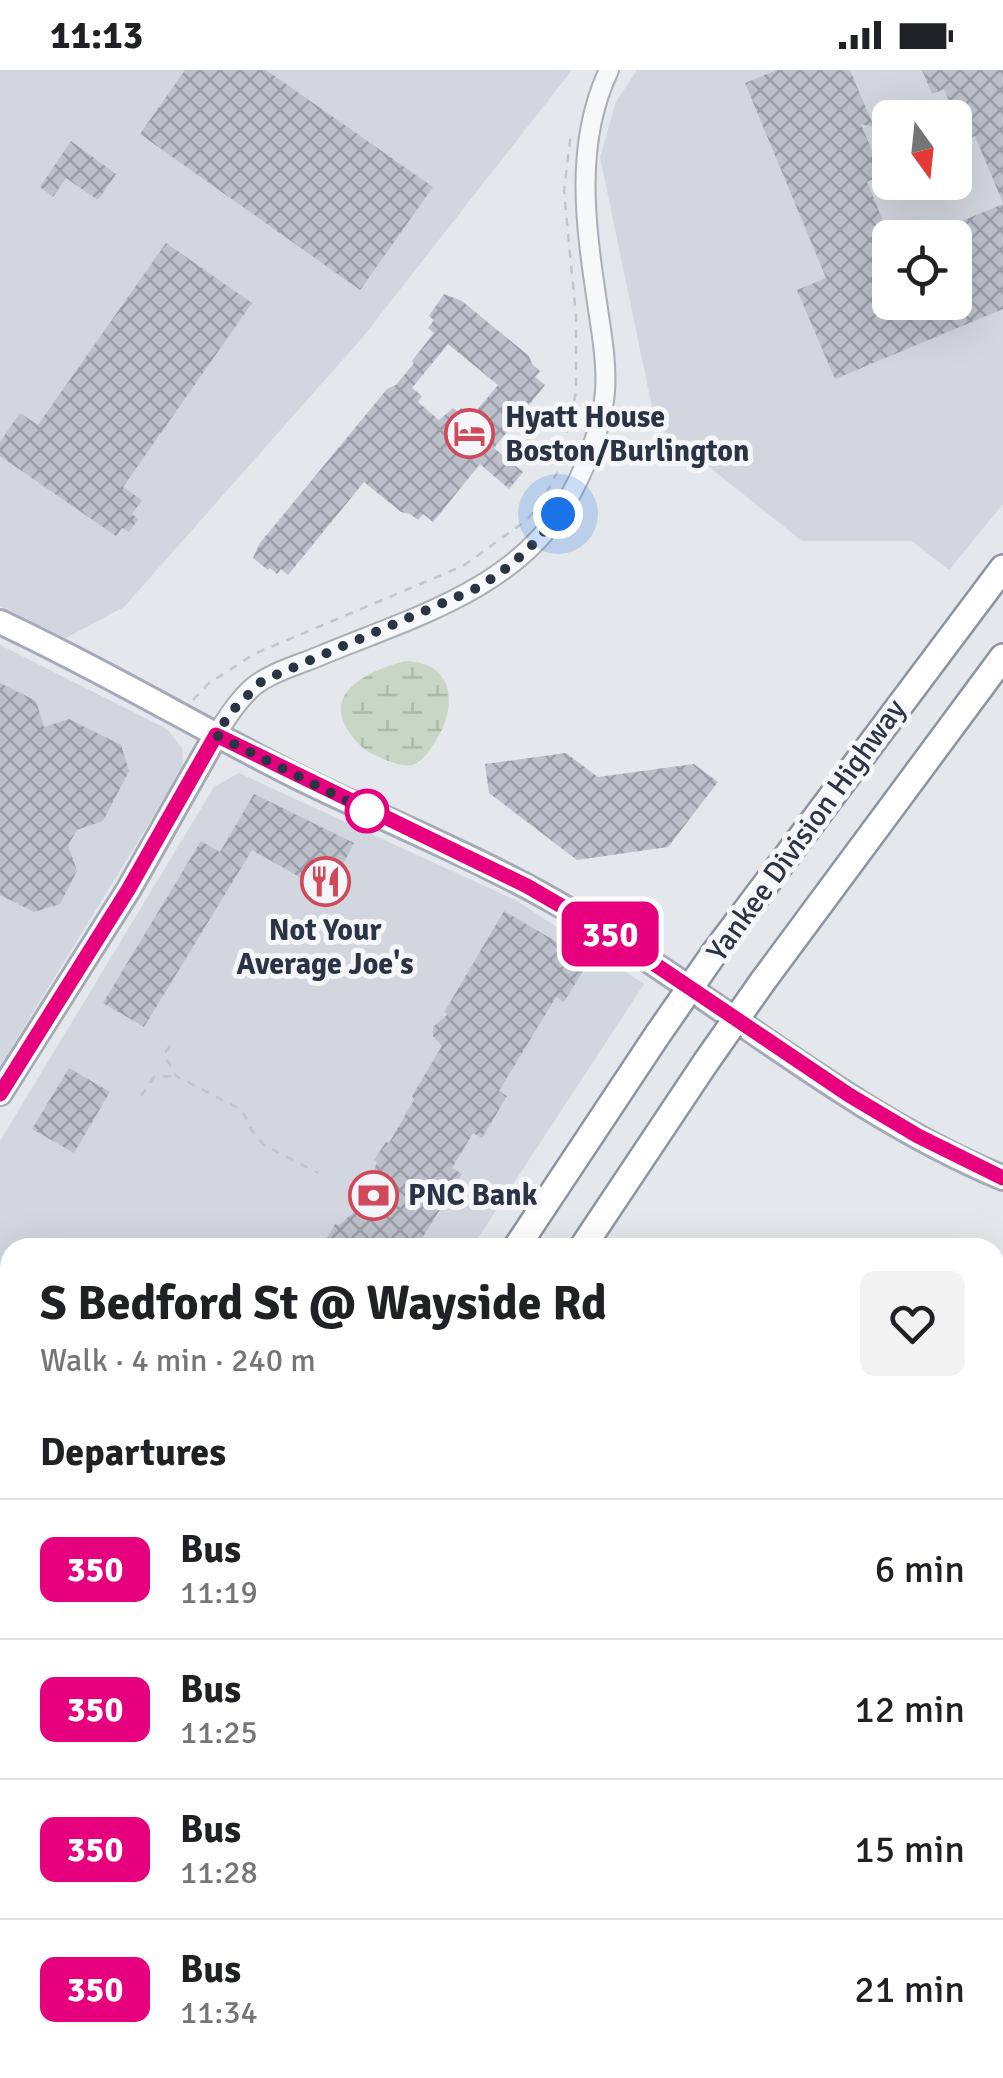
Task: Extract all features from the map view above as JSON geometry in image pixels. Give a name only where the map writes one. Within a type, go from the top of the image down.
[{"type":"highway","name":"Yankee Division Highway","points":[[523,1238],[715,952],[1003,568]]},
{"type":"highway","name":"Yankee Division Highway","points":[[589,1238],[706,1062],[1003,657]]},
{"type":"main road","points":[[0,622],[216,735],[527,886],[613,936],[849,1095],[918,1136],[1003,1178]]},
{"type":"main road","points":[[0,1093],[128,890],[216,735]]},
{"type":"street","points":[[216,735],[238,704],[262,681],[491,580],[539,538],[564,506],[588,451],[605,393],[584,166],[592,109],[609,70]]},
{"type":"path","points":[[181,716],[208,684],[245,660],[463,566],[526,520],[542,501],[557,473],[576,392],[576,303],[564,191],[574,124]]},
{"type":"path","points":[[170,1046],[164,1054],[176,1076]]},
{"type":"path","points":[[141,1096],[154,1077],[176,1076],[242,1110],[264,1144],[318,1173]]},
{"type":"shaded area","points":[[0,70],[572,70],[362,338],[124,607],[66,638],[0,606]]},
{"type":"shaded area","points":[[637,70],[1003,70],[1003,504],[949,570],[912,541],[802,541],[664,431],[657,431],[600,157],[616,102]]},
{"type":"shaded area","points":[[0,645],[167,729],[182,748],[183,768],[0,1066]]},
{"type":"shaded area","points":[[239,773],[517,901],[644,984],[478,1238],[0,1238],[0,1141],[214,787]]},
{"type":"green space","points":[[405,661],[435,670],[448,690],[449,703],[431,748],[412,765],[388,761],[362,747],[343,721],[341,707],[345,696],[364,677]]},
{"type":"building","points":[[185,70],[266,70],[433,187],[360,290],[140,134]]},
{"type":"building","points":[[777,70],[850,70],[872,122],[872,127],[861,124],[872,151],[872,180],[867,182],[883,220],[872,220],[872,320],[972,320],[972,220],[964,220],[1003,204],[1003,309],[835,379],[797,290],[826,278],[745,83]]},
{"type":"building","points":[[922,70],[1003,70],[1003,203],[975,136],[972,137],[972,100],[949,100],[944,89],[932,94]]},
{"type":"building","points":[[71,141],[116,174],[98,200],[66,178],[53,197],[40,187]]},
{"type":"building","points":[[166,243],[252,303],[123,487],[142,500],[132,514],[138,519],[129,532],[122,528],[116,536],[0,456],[0,442],[20,413],[38,425]]},
{"type":"building","name":"Hyatt House Boston/Burlington","points":[[444,294],[462,301],[529,356],[540,371],[535,377],[545,385],[494,448],[523,472],[509,489],[480,464],[433,522],[423,514],[418,520],[401,512],[364,482],[288,575],[281,569],[277,574],[268,570],[253,558],[260,543],[387,389],[396,385],[414,363],[434,333],[428,328],[434,320],[429,316]],"holes":[[[448,344],[498,385],[472,416],[461,408],[458,412],[453,408],[439,420],[418,402],[422,396],[412,388]]]},
{"type":"building","points":[[0,683],[36,701],[44,727],[69,719],[121,745],[129,771],[103,821],[77,830],[68,845],[77,871],[60,904],[34,912],[0,895]]},
{"type":"building","points":[[566,753],[598,777],[694,764],[718,782],[668,847],[577,860],[489,793],[485,764]]},
{"type":"building","points":[[254,794],[354,843],[328,893],[252,850],[144,1027],[103,1003],[201,841],[220,852]]},
{"type":"building","points":[[504,911],[589,961],[564,1002],[556,997],[499,1091],[507,1096],[482,1138],[473,1133],[452,1168],[462,1174],[422,1238],[327,1238],[335,1224],[352,1214],[368,1187],[377,1162],[374,1160],[389,1143],[414,1100],[412,1096],[442,1046],[433,1036],[433,1027],[447,1015],[445,1011]]},
{"type":"building","points":[[69,1068],[110,1092],[74,1153],[32,1129]]},
{"type":"bus line","name":"350","points":[[0,1094],[128,890],[216,735],[397,825],[497,869],[613,936],[849,1095],[918,1136],[1003,1178]]},
{"type":"place","name":"Hyatt House Boston/Burlington","points":[[470,434]]},
{"type":"place","name":"Not Your Average Joe's","points":[[325,881]]},
{"type":"place","name":"PNC Bank","points":[[373,1195]]},
{"type":"route","points":[[367,811],[373,814],[216,735],[254,686],[491,580],[528,549],[558,514]]}]
